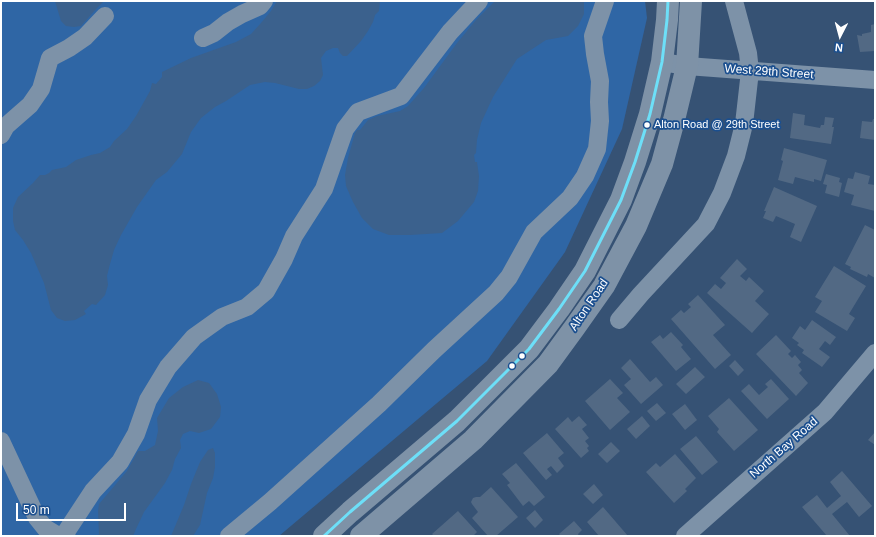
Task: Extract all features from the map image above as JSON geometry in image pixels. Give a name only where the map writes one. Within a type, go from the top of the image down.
[{"type":"highway","name":"Alton Road","points":[[324,536],[457,421],[529,349],[585,271],[620,200],[635,162],[650,114],[662,62],[668,1]]},
{"type":"highway","name":"Alton Road","points":[[361,536],[472,440],[548,364],[604,286],[636,226],[662,164],[687,66],[691,1]]},
{"type":"street","points":[[203,38],[214,33],[228,22],[242,14],[260,6],[264,1]]},
{"type":"street","points":[[1,441],[37,518],[45,528],[55,534],[65,536],[93,491],[120,462],[136,434],[148,400],[168,367],[194,337],[222,317],[247,308],[266,291],[284,259],[294,236],[324,189],[345,129],[358,112],[401,96],[450,32],[479,1]]},
{"type":"street","points":[[229,536],[270,502],[379,404],[434,350],[496,293],[509,277],[534,232],[570,198],[585,176],[597,149],[600,121],[600,81],[593,36],[605,1]]},
{"type":"street","points":[[619,320],[706,224],[722,193],[736,156],[744,124],[750,71],[748,53],[734,1]]},
{"type":"street","points":[[1,135],[6,126],[30,105],[40,89],[50,58],[69,48],[85,36],[105,16]]},
{"type":"street","name":"West 29th Street","points":[[662,62],[687,66],[875,80]]},
{"type":"street","points":[[529,349],[548,364]]},
{"type":"street","name":"North Bay Road","points":[[685,536],[825,412],[875,353]]},
{"type":"shaded area","points":[[1,1],[645,1],[647,18],[622,129],[565,252],[487,361],[279,536],[1,536]]},
{"type":"shaded area","points":[[55,1],[104,1],[81,26],[74,27],[66,26],[61,21]]},
{"type":"shaded area","points":[[277,1],[380,1],[379,11],[375,15],[368,31],[347,56],[343,56],[338,48],[333,48],[326,51],[321,58],[323,75],[320,81],[314,86],[307,89],[299,89],[265,82],[250,85],[215,107],[201,118],[191,132],[182,154],[167,172],[156,180],[137,207],[121,235],[114,250],[110,264],[107,276],[108,285],[105,295],[96,305],[92,304],[84,311],[86,314],[75,320],[65,321],[57,318],[51,310],[44,283],[31,253],[15,230],[13,208],[18,197],[40,175],[45,175],[52,170],[66,167],[76,160],[100,153],[110,147],[114,141],[127,129],[150,91],[152,83],[156,84],[162,77],[162,72],[191,58],[236,42],[251,34],[271,11]]},
{"type":"shaded area","points":[[495,1],[584,1],[584,14],[578,26],[568,36],[546,40],[517,59],[493,97],[481,123],[476,153],[474,155],[475,162],[477,162],[479,176],[478,191],[474,202],[458,221],[442,233],[389,235],[373,229],[362,218],[346,186],[345,175],[355,133],[357,130],[360,130],[368,120],[377,116],[400,111],[408,106],[424,88],[476,20]]},
{"type":"shaded area","points":[[198,380],[209,383],[217,394],[221,407],[220,417],[211,429],[199,433],[190,431],[183,434],[180,440],[181,448],[175,459],[172,470],[165,483],[144,512],[133,536],[98,536],[99,504],[127,471],[138,451],[145,451],[155,445],[158,431],[157,418],[169,398],[183,387]]},
{"type":"shaded area","points":[[213,448],[215,453],[215,467],[213,478],[207,493],[200,525],[193,536],[171,536],[200,462],[208,450]]},
{"type":"building","points":[[875,24],[875,51],[860,52],[857,35],[862,36],[862,34],[871,32],[871,25]]},
{"type":"building","points":[[793,113],[805,115],[804,125],[820,128],[821,125],[824,125],[825,117],[834,118],[831,144],[790,138]]},
{"type":"building","points":[[873,119],[875,119],[875,140],[860,138],[862,121],[872,122]]},
{"type":"building","points":[[784,148],[827,160],[821,181],[814,179],[814,182],[795,177],[793,184],[778,180],[783,161],[781,160]]},
{"type":"building","points":[[855,172],[870,176],[868,184],[875,185],[875,211],[851,205],[854,195],[844,192],[848,178],[853,179]]},
{"type":"building","points":[[826,174],[840,178],[839,182],[842,183],[839,197],[825,193],[827,185],[823,184]]},
{"type":"building","points":[[774,187],[817,206],[801,242],[790,237],[795,224],[776,216],[773,222],[763,218],[766,211],[764,211]]},
{"type":"building","points":[[865,225],[875,230],[875,278],[868,274],[867,277],[850,269],[851,267],[845,264]]},
{"type":"building","points":[[737,259],[747,269],[740,276],[746,281],[749,277],[764,291],[755,301],[769,314],[752,333],[707,293],[715,284],[721,289],[726,283],[720,278]]},
{"type":"building","points":[[834,266],[866,286],[849,314],[855,318],[847,331],[815,312],[822,301],[815,297]]},
{"type":"building","points":[[698,295],[725,325],[713,335],[731,355],[715,369],[671,319],[681,310],[684,313],[691,307],[688,304]]},
{"type":"building","points":[[812,320],[836,337],[830,345],[825,341],[819,349],[830,357],[822,367],[802,353],[804,350],[797,345],[799,343],[792,338],[800,326],[805,330]]},
{"type":"building","points":[[671,332],[683,345],[681,347],[691,359],[676,371],[651,342],[660,335],[663,339]]},
{"type":"building","points":[[776,335],[791,351],[788,354],[792,358],[795,355],[801,362],[798,365],[802,370],[799,373],[808,383],[796,396],[756,354]]},
{"type":"building","points":[[630,359],[650,382],[656,377],[663,385],[641,404],[624,385],[631,379],[621,368]]},
{"type":"building","points":[[735,360],[744,370],[738,376],[729,366]]},
{"type":"building","points":[[695,367],[705,377],[686,394],[676,384]]},
{"type":"building","points":[[610,379],[623,393],[617,398],[630,412],[610,430],[585,401]]},
{"type":"building","points":[[771,379],[789,399],[767,419],[741,391],[749,384],[759,395],[768,387],[765,384]]},
{"type":"building","points":[[729,398],[758,430],[734,451],[717,432],[719,429],[708,416]]},
{"type":"building","points":[[657,403],[666,413],[656,421],[647,411]]},
{"type":"building","points":[[685,404],[697,420],[685,430],[672,414]]},
{"type":"building","points":[[579,416],[587,425],[582,429],[589,438],[585,441],[589,446],[587,448],[589,451],[581,458],[555,429],[568,417],[572,422]]},
{"type":"building","points":[[642,416],[650,426],[636,439],[627,429]]},
{"type":"building","points":[[875,432],[875,445],[868,440]]},
{"type":"building","points":[[547,433],[564,453],[558,458],[564,466],[557,473],[551,466],[547,469],[552,475],[546,480],[523,453]]},
{"type":"building","points":[[696,436],[718,462],[702,475],[680,449]]},
{"type":"building","points":[[611,442],[620,451],[607,463],[598,454]]},
{"type":"building","points":[[675,454],[696,478],[685,489],[687,491],[674,503],[646,472],[656,463],[660,467]]},
{"type":"building","points":[[516,463],[545,497],[534,506],[529,501],[523,506],[507,485],[510,483],[502,474]]},
{"type":"building","points":[[842,471],[872,506],[859,517],[847,502],[832,514],[850,536],[827,536],[802,507],[817,495],[827,508],[841,496],[830,482]]},
{"type":"building","points":[[594,484],[603,495],[593,504],[583,494]]},
{"type":"building","points":[[491,487],[518,517],[496,536],[488,536],[472,518],[478,512],[471,502],[473,498],[480,497]]},
{"type":"building","points":[[603,507],[628,536],[599,536],[587,522]]},
{"type":"building","points":[[535,510],[543,520],[535,528],[526,518]]},
{"type":"building","points":[[458,511],[477,532],[473,536],[434,536],[432,534]]},
{"type":"building","points":[[574,521],[582,530],[578,534],[579,536],[561,536],[559,534]]},
{"type":"transit line","points":[[324,536],[457,421],[529,349],[585,271],[621,200],[650,114],[662,62],[668,1]]},
{"type":"place","name":"Alton Road @ 29th Street","points":[[647,125]]}]
